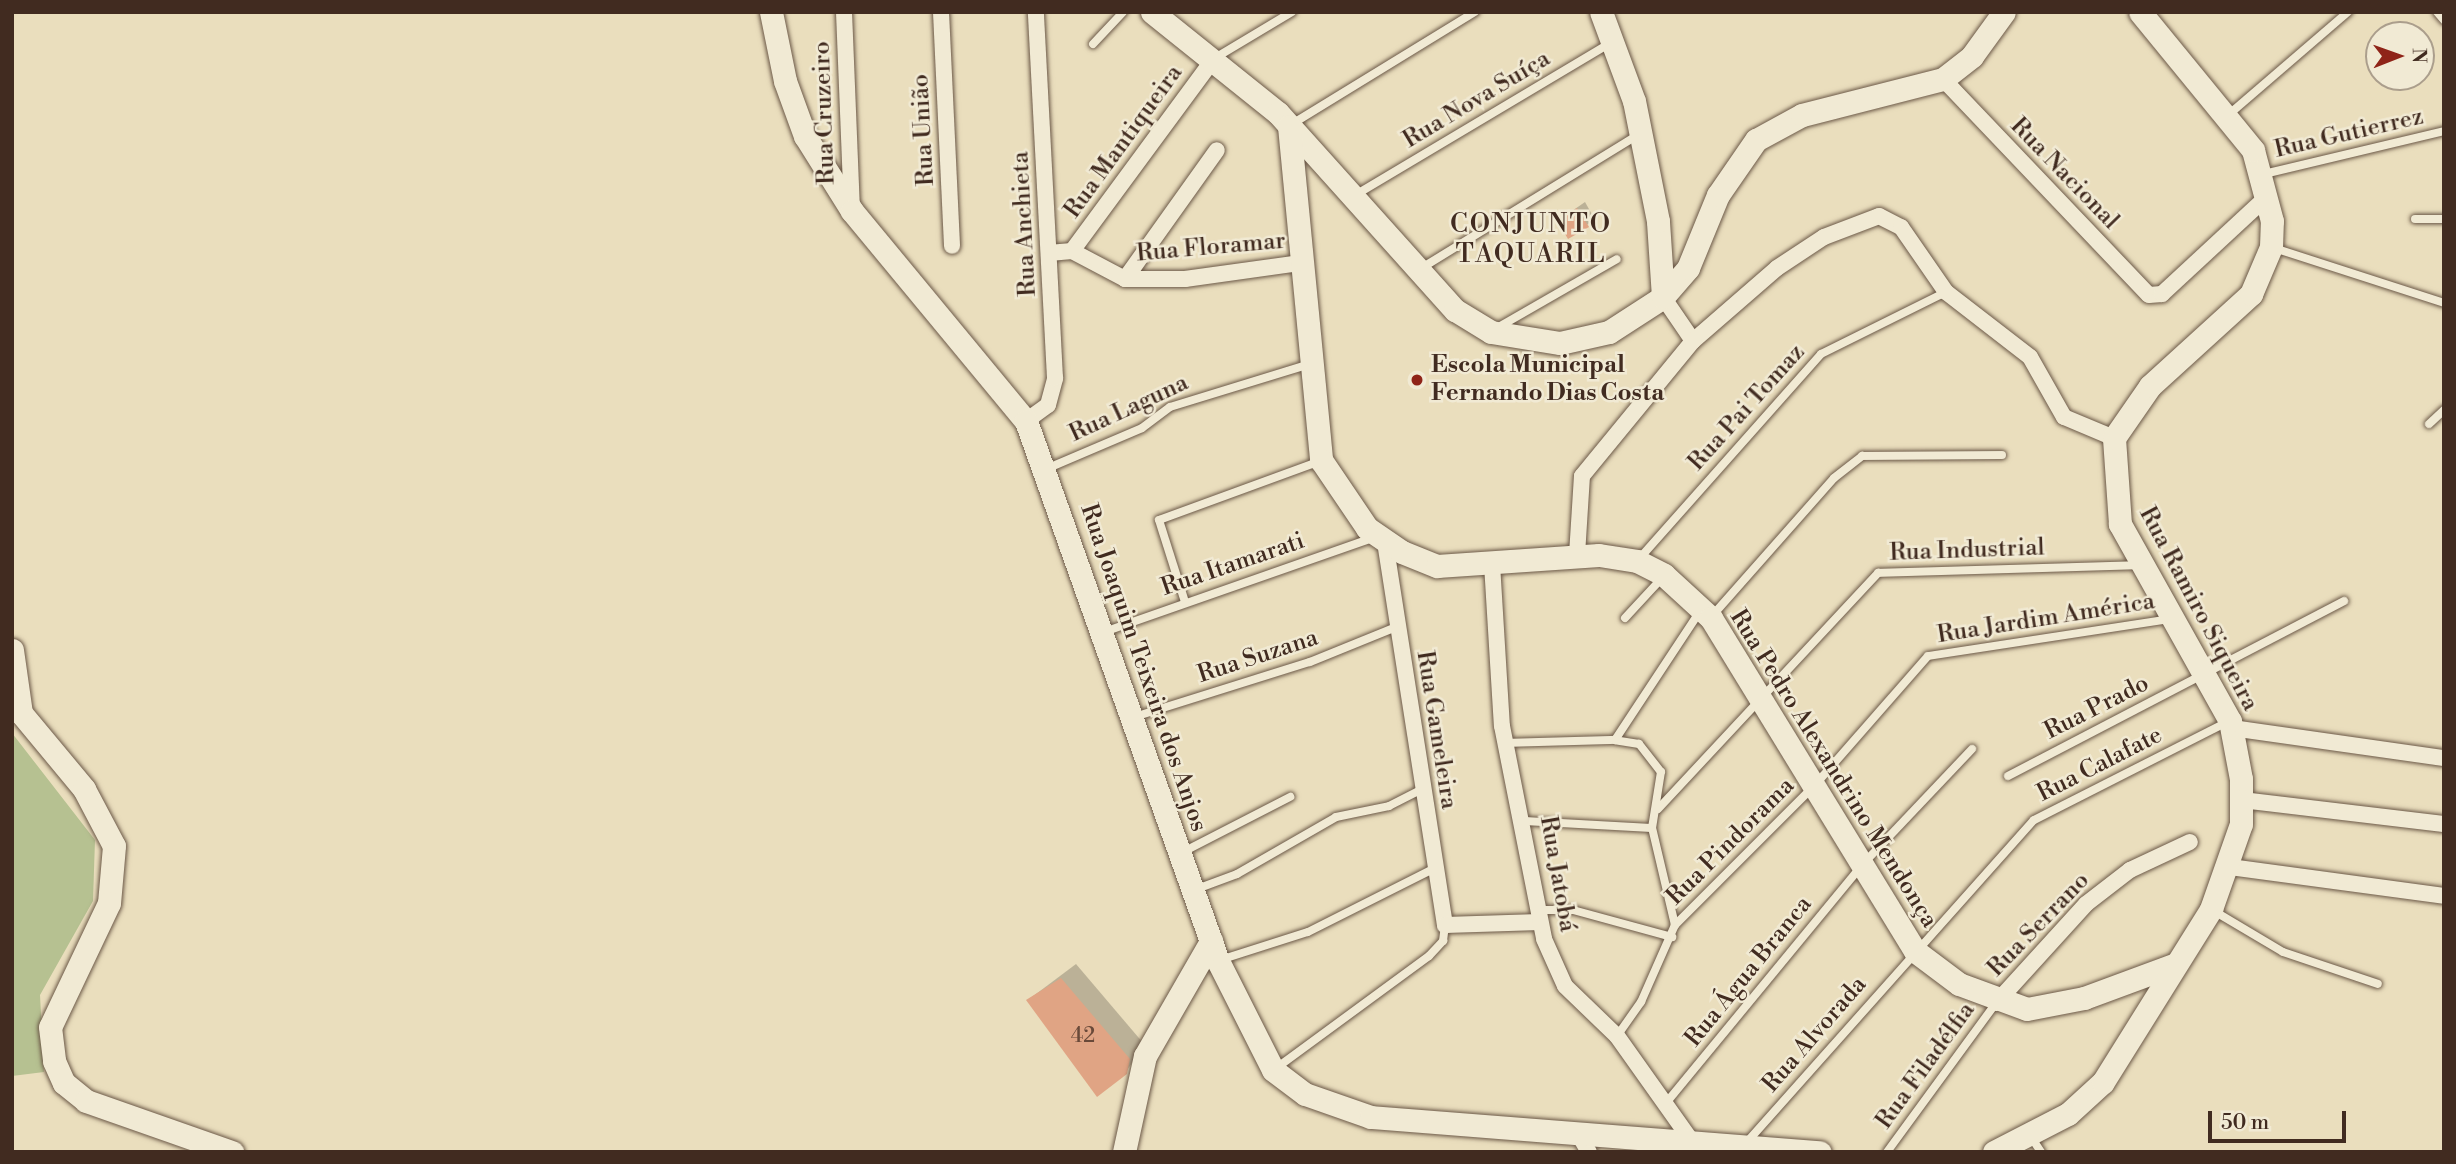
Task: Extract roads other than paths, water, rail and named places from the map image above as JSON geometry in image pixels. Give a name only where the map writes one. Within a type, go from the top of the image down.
[{"type":"street","name":"Rua Joaquim Teixeira dos Anjos","points":[[771,12],[794,109],[852,211],[1026,421],[1046,469],[1104,632],[1131,718],[1215,951],[1273,1070],[1305,1094],[1371,1117],[1584,1143]]},
{"type":"street","name":"Rua Cruzeiro","points":[[844,12],[852,211]]},
{"type":"street","name":"Rua União","points":[[941,12],[952,246]]},
{"type":"street","name":"Rua Anchieta","points":[[1026,421],[1048,405],[1055,378],[1036,12]]},
{"type":"street","points":[[1152,12],[1213,60],[1289,126],[1357,194],[1417,271],[1455,310],[1492,332],[1537,342],[1588,339],[1633,320],[1663,297],[1688,268],[1718,195],[1756,140],[1801,115],[1943,79],[1972,56],[2004,12]]},
{"type":"street","points":[[1601,12],[1616,40],[1641,134],[1658,221],[1663,297],[1693,341]]},
{"type":"street","points":[[1577,555],[1583,476],[1693,341],[1777,268],[1824,237],[1879,216],[1901,227],[1946,292],[2030,357],[2064,417],[2114,438],[2150,386],[2251,294],[2271,247],[2266,185],[2224,118],[2140,12]]},
{"type":"street","name":"Rua Mantiqueira","points":[[1072,251],[1213,60]]},
{"type":"street","name":"Rua Nacional","points":[[1943,79],[2155,295],[2266,185]]},
{"type":"street","name":"Rua Pedro Alexandrino Mendonça","points":[[1289,126],[1321,460],[1337,493],[1380,539],[1437,566],[1492,564],[1577,555],[1637,561],[1664,575],[1706,613],[1761,697],[1915,951],[1996,1003],[2052,1006],[2176,964]]},
{"type":"street","points":[[1125,279],[1217,150]]},
{"type":"street","points":[[1049,253],[1072,251]]},
{"type":"street","name":"Rua Floramar","points":[[1072,251],[1125,279],[1185,279],[1301,263]]},
{"type":"street","name":"Rua Ramiro Siqueira","points":[[1994,1152],[2036,1144],[2103,1082],[2211,909],[2230,867],[2242,800],[2231,724],[2117,514],[2114,438]]},
{"type":"street","name":"Rua Gameleira","points":[[1380,539],[1445,925]]},
{"type":"street","name":"Rua Jatobá","points":[[1492,564],[1507,743],[1540,916],[1565,986],[1617,1036],[1693,1143]]},
{"type":"street","points":[[12,650],[21,713],[84,789],[114,846],[109,903],[50,1027],[54,1061],[64,1083],[86,1101],[232,1152]]},
{"type":"street","points":[[2231,724],[2444,758]]},
{"type":"street","points":[[2242,800],[2444,824]]},
{"type":"street","name":"Rua Serrano","points":[[1996,1003],[2085,904],[2130,870],[2190,842]]},
{"type":"street","points":[[2230,867],[2444,896]]},
{"type":"street","points":[[1445,925],[1540,916]]},
{"type":"street","points":[[1124,1152],[1146,1056],[1215,951]]},
{"type":"street","points":[[1584,1143],[1693,1143],[1744,1149],[1820,1152]]},
{"type":"lane","points":[[1093,44],[1124,12]]},
{"type":"lane","points":[[1213,60],[1292,12]]},
{"type":"lane","points":[[1289,126],[1475,12]]},
{"type":"lane","points":[[2224,118],[2348,12]]},
{"type":"lane","points":[[2437,12],[2444,20]]},
{"type":"lane","name":"Rua Nova Suíça","points":[[1357,194],[1616,40]]},
{"type":"lane","name":"Rua Gutierrez","points":[[2266,185],[2444,131]]},
{"type":"lane","points":[[1417,271],[1641,134]]},
{"type":"lane","points":[[2415,219],[2444,219]]},
{"type":"lane","points":[[2271,247],[2444,303]]},
{"type":"lane","points":[[1492,332],[1617,259]]},
{"type":"lane","name":"Rua Pai Tomaz","points":[[1637,561],[1821,354],[1946,292]]},
{"type":"lane","name":"Rua Laguna","points":[[1046,469],[1142,428],[1170,407],[1310,364]]},
{"type":"lane","points":[[2429,424],[2444,410]]},
{"type":"lane","points":[[1615,740],[1706,613],[1834,478],[1862,456],[2002,455]]},
{"type":"lane","points":[[1185,602],[1158,520],[1321,460]]},
{"type":"lane","name":"Rua Itamarati","points":[[1104,632],[1185,602],[1380,539]]},
{"type":"lane","name":"Rua Industrial","points":[[1658,809],[1878,573],[2143,565]]},
{"type":"lane","points":[[1625,618],[1664,575]]},
{"type":"lane","name":"Rua Prado","points":[[2008,776],[2344,601]]},
{"type":"lane","name":"Rua Jardim América","points":[[1815,785],[1928,656],[2173,619]]},
{"type":"lane","name":"Rua Suzana","points":[[1131,718],[1310,662],[1396,627]]},
{"type":"lane","name":"Rua Calafate","points":[[1915,951],[2034,820],[2231,724]]},
{"type":"lane","points":[[1507,743],[1615,740],[1639,744],[1651,754],[1664,785],[1653,828],[1675,925],[1672,937],[1617,1036]]},
{"type":"lane","points":[[1862,865],[1972,749]]},
{"type":"lane","name":"Rua Pindorama","points":[[1675,925],[1815,785]]},
{"type":"lane","points":[[1194,890],[1237,874],[1336,817],[1389,806],[1423,789]]},
{"type":"lane","points":[[1180,853],[1290,797]]},
{"type":"lane","points":[[1524,821],[1653,828]]},
{"type":"lane","name":"Rua Água Branca","points":[[1666,1103],[1862,865]]},
{"type":"lane","points":[[1215,951],[1308,932],[1436,868]]},
{"type":"lane","points":[[2211,909],[2283,952],[2378,984]]},
{"type":"lane","points":[[1540,916],[1573,910],[1672,937]]},
{"type":"lane","points":[[1273,1070],[1429,956],[1443,941],[1445,925]]},
{"type":"lane","name":"Rua Alvorada","points":[[1744,1149],[1915,951]]},
{"type":"lane","name":"Rua Filadélfia","points":[[1887,1152],[1996,1003]]},
{"type":"place","name":"Escola Municipal Fernando Dias Costa","points":[[1417,380]]},
{"type":"district","name":"CONJUNTO TAQUARIL","points":[[1531,240]]}]
